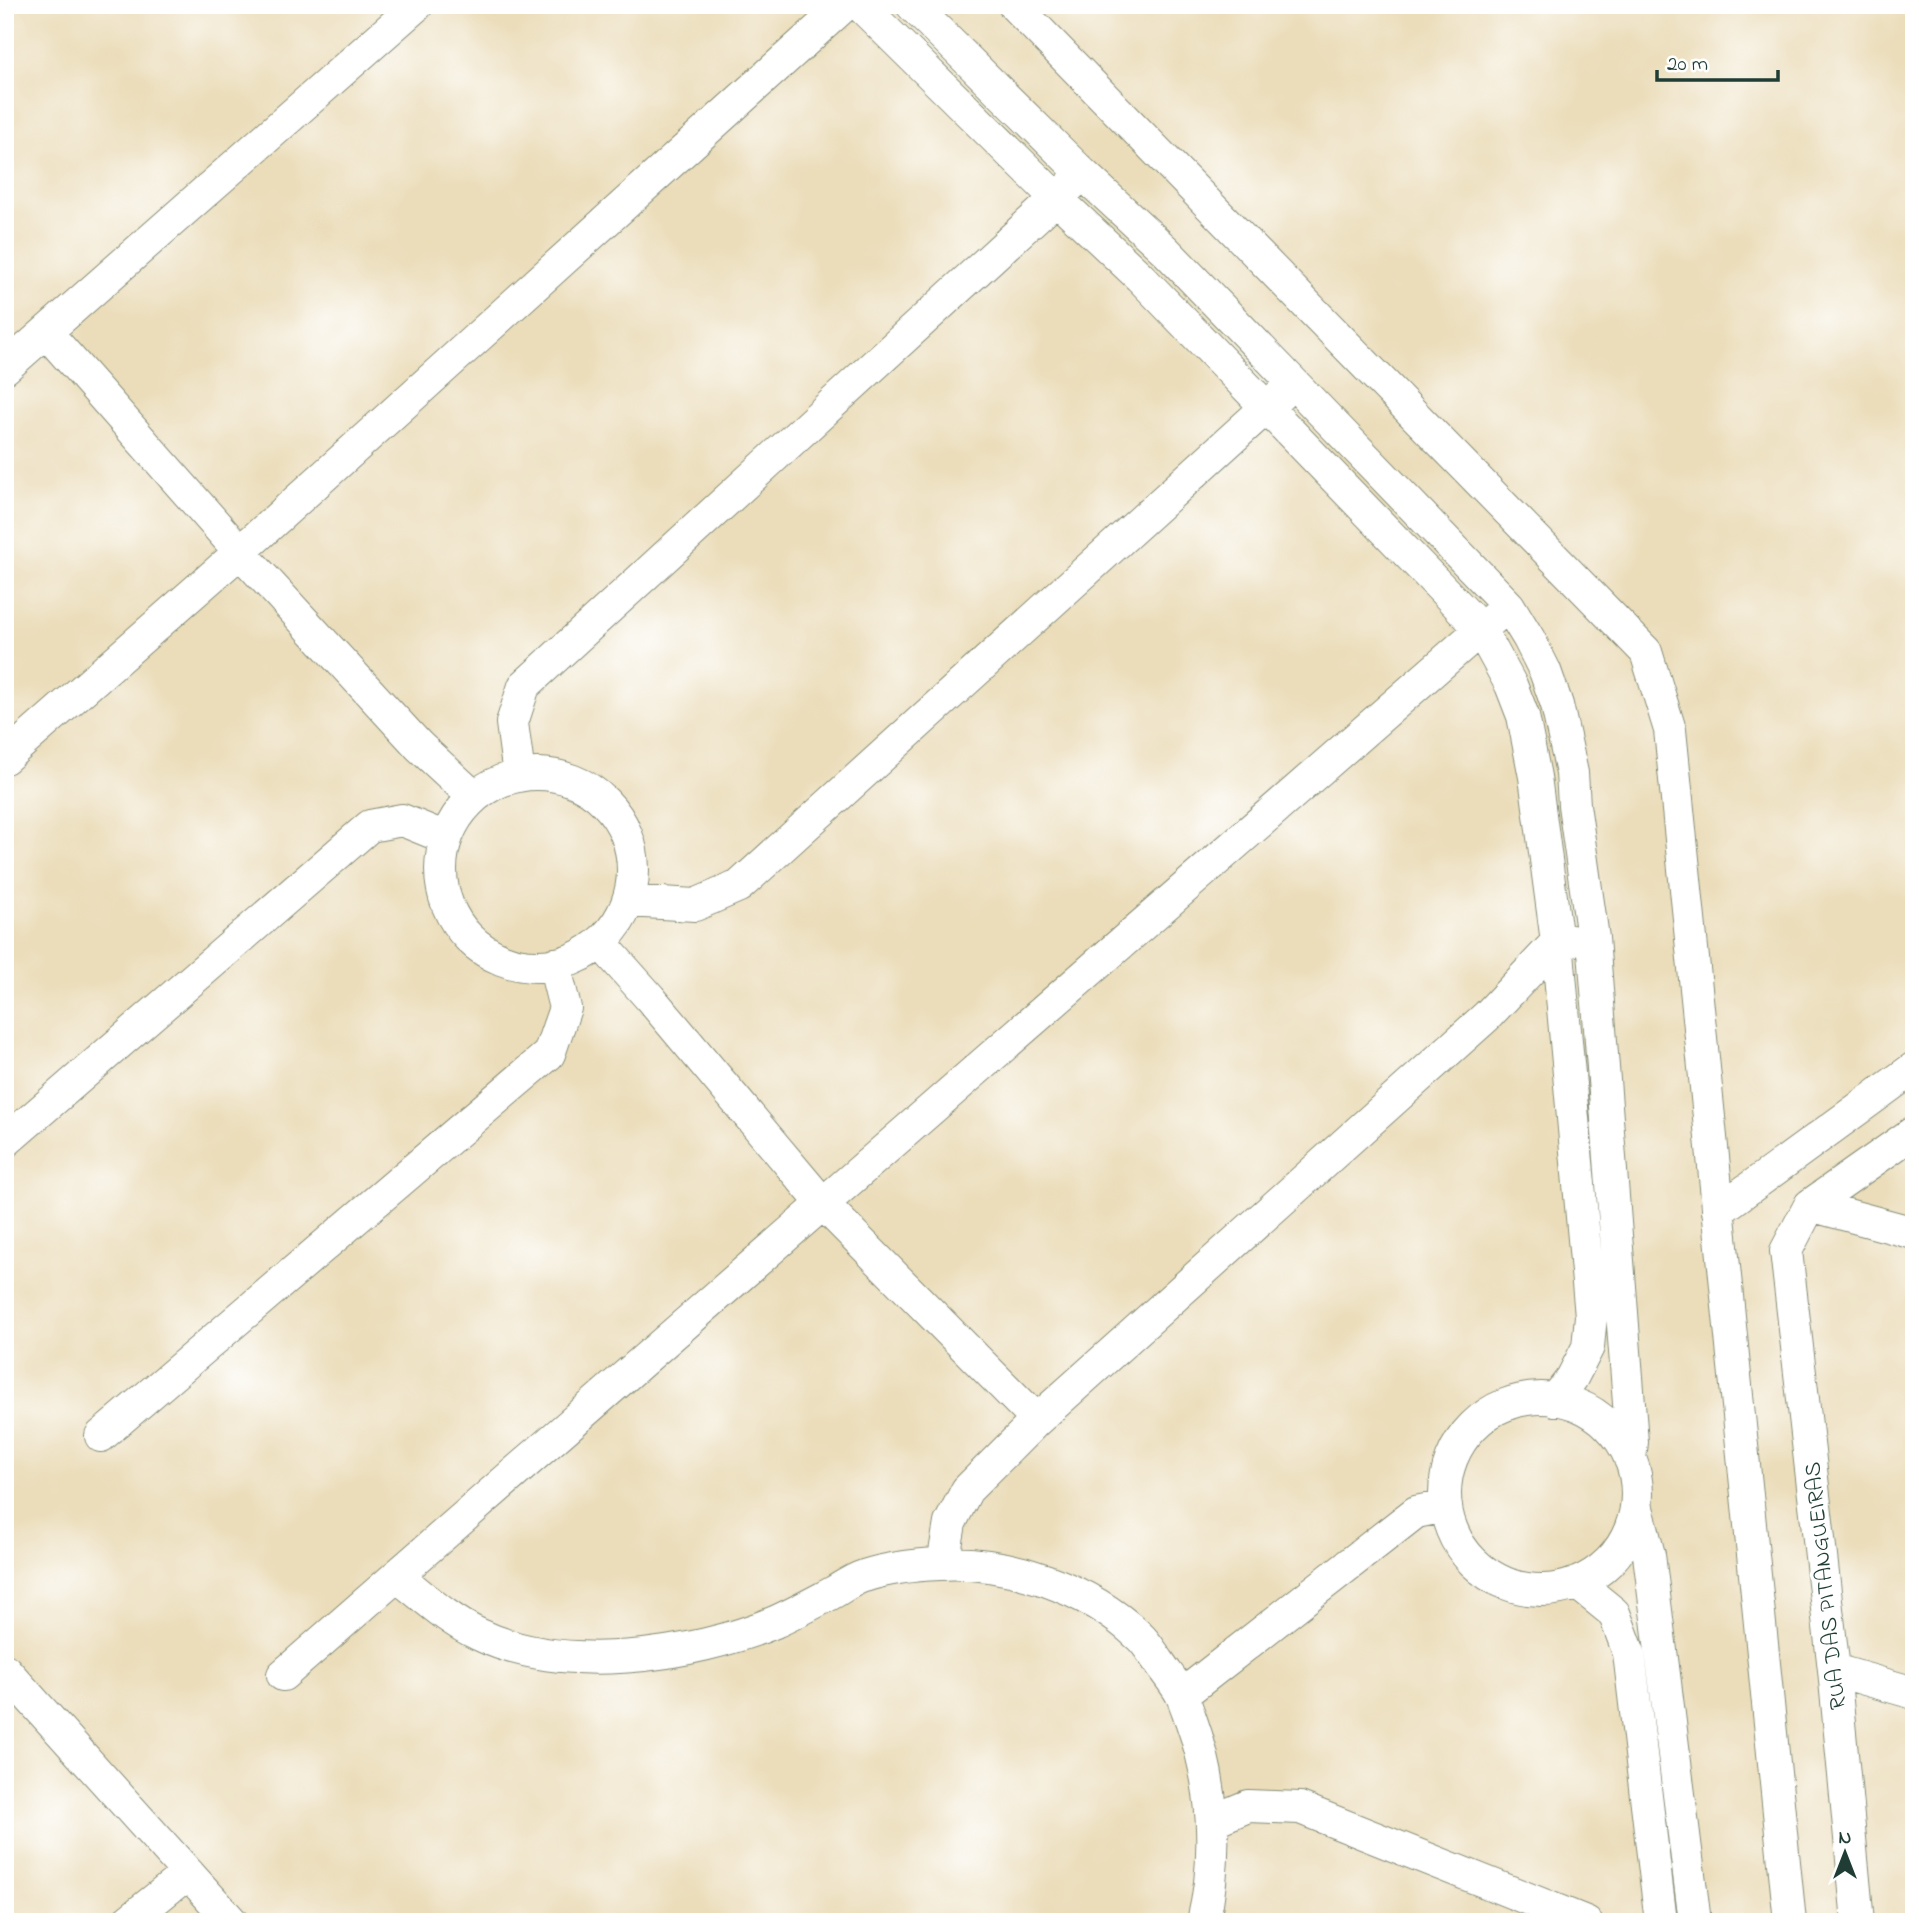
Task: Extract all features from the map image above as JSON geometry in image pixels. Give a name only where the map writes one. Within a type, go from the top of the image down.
[{"type":"street","points":[[5,368],[417,5]]},
{"type":"street","points":[[5,758],[240,552],[845,5]]},
{"type":"street","points":[[860,5],[1140,277],[1480,628],[1511,685],[1528,736],[1557,942],[1591,1316],[1588,1347],[1572,1378],[1555,1400]]},
{"type":"street","points":[[912,5],[1082,173],[1166,251],[1509,606],[1545,671],[1566,739],[1592,938],[1632,1442],[1630,1459]]},
{"type":"street","points":[[1014,5],[1646,652],[1670,730],[1790,1922]]},
{"type":"street","points":[[519,775],[512,723],[524,686],[1057,199],[1082,173]]},
{"type":"street","points":[[47,332],[240,552],[419,746],[474,797]]},
{"type":"street","points":[[628,901],[695,905],[739,886],[1292,383]]},
{"type":"street","points":[[283,1675],[1480,628],[1509,606]]},
{"type":"street","points":[[544,774],[569,779],[591,791],[610,807],[624,828],[631,852],[633,877],[628,901],[616,924],[600,942],[579,956],[554,964],[530,965],[505,960],[482,948],[464,932],[450,911],[442,887],[441,863],[446,838],[457,816],[474,797],[495,783],[519,775],[544,774]]},
{"type":"street","points":[[5,1142],[370,826],[402,820],[446,838]]},
{"type":"street","points":[[943,1564],[950,1523],[967,1490],[1037,1420],[1487,1016],[1557,942],[1592,938]]},
{"type":"street","points":[[600,942],[823,1204],[1037,1420]]},
{"type":"street","points":[[101,1436],[549,1054],[565,1007],[554,964]]},
{"type":"street","points":[[1718,1211],[1914,1068]]},
{"type":"street","points":[[1810,1205],[1914,1132]]},
{"type":"street","points":[[1810,1205],[1914,1233]]},
{"type":"street","name":"RUA DAS PITANGUEIRAS","points":[[1810,1205],[1786,1251],[1834,1670],[1858,1922]]},
{"type":"street","points":[[1637,1508],[1630,1532],[1617,1553],[1599,1571],[1577,1583],[1553,1590],[1528,1589],[1503,1582],[1482,1570],[1464,1552],[1452,1530],[1446,1506],[1446,1481],[1452,1457],[1466,1435],[1483,1418],[1506,1405],[1530,1399],[1555,1400],[1579,1406],[1601,1419],[1618,1437],[1630,1459],[1637,1483],[1637,1508],[1649,1556],[1695,1922]]},
{"type":"street","points":[[1182,1695],[1416,1512],[1446,1506]]},
{"type":"street","points":[[397,1576],[456,1621],[478,1634],[529,1651],[557,1656],[626,1656],[666,1652],[729,1638],[785,1617],[862,1576],[902,1567],[943,1564],[984,1566],[1025,1574],[1056,1584],[1086,1599],[1141,1637],[1182,1695],[1205,1767],[1212,1821],[1212,1864],[1203,1922]]},
{"type":"street","points":[[1577,1583],[1614,1613],[1629,1653],[1661,1922]]},
{"type":"street","points":[[5,1670],[232,1922]]},
{"type":"street","points":[[1834,1670],[1914,1693]]},
{"type":"street","points":[[1212,1821],[1248,1806],[1300,1808],[1586,1922]]},
{"type":"street","points":[[127,1922],[188,1873]]}]
